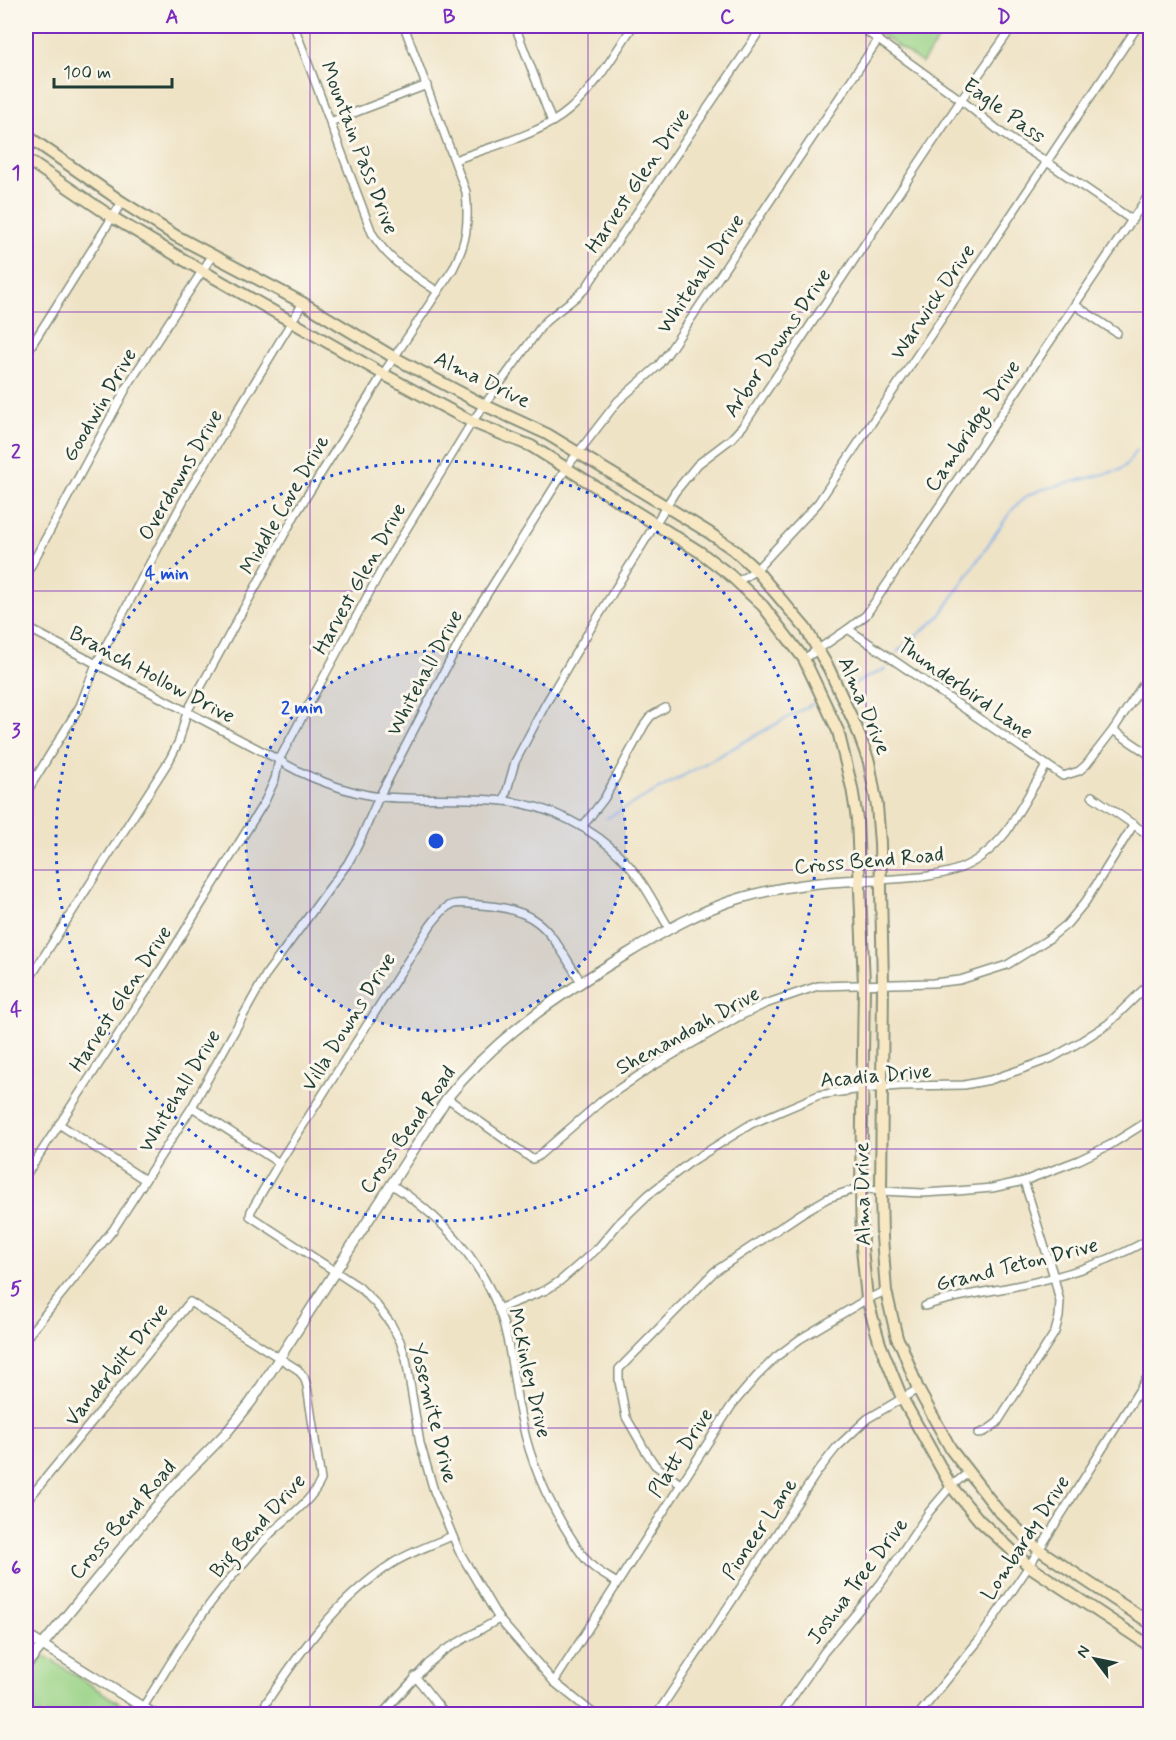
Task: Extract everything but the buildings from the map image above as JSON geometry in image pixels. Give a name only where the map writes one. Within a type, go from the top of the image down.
[{"type":"main road","name":"Alma Drive","points":[[26,135],[122,202],[212,256],[303,303],[395,358],[484,405],[547,434],[708,532],[734,550],[756,570],[806,629],[851,714],[868,762],[877,806],[883,984],[880,1191],[886,1291],[897,1338],[918,1389],[952,1451],[997,1509],[1038,1549],[1150,1623]]},
{"type":"main road","name":"Alma Drive","points":[[26,159],[112,217],[291,322],[472,422],[531,446],[567,466],[700,552],[737,582],[763,606],[804,659],[838,731],[856,819],[864,984],[862,1248],[867,1299],[880,1344],[902,1398],[951,1486],[979,1520],[1029,1566],[1150,1646]]},
{"type":"street","name":"Mountain Pass Drive","points":[[294,26],[372,233],[381,248],[393,261],[438,292]]},
{"type":"street","name":"Middle Cove Drive","points":[[26,984],[170,759],[179,741],[187,712],[295,515],[383,374],[453,269],[461,252],[466,236],[468,214],[466,192],[404,26]]},
{"type":"street","points":[[515,26],[552,122]]},
{"type":"street","points":[[455,160],[540,129],[568,111],[584,95],[633,26]]},
{"type":"street","name":"Harvest Glen Drive","points":[[26,1175],[158,974],[265,801],[279,760],[382,569],[472,422],[543,324],[585,289],[763,26]]},
{"type":"street","name":"Eagle Pass","points":[[859,26],[961,100],[1003,134],[1132,220]]},
{"type":"street","name":"Arbor Downs Drive","points":[[504,801],[515,762],[545,705],[675,492],[698,464],[743,426],[1013,26]]},
{"type":"street","name":"Warwick Drive","points":[[737,582],[756,570],[818,503],[1138,26]]},
{"type":"street","name":"Whitehall Drive","points":[[26,1338],[113,1230],[192,1107],[267,973],[348,863],[379,796],[472,618],[567,466],[618,401],[658,366],[670,350],[878,40]]},
{"type":"street","points":[[330,122],[427,85]]},
{"type":"street","name":"Cambridge Drive","points":[[804,659],[849,630],[866,615],[1150,192]]},
{"type":"street","points":[[26,354],[122,202]]},
{"type":"street","name":"Goodwin Drive","points":[[26,575],[128,385],[212,256]]},
{"type":"street","name":"Overdowns Drive","points":[[26,793],[80,706],[96,664],[188,492],[303,303]]},
{"type":"street","points":[[1075,305],[1117,333]]},
{"type":"street","name":"Branch Hollow Drive","points":[[26,627],[290,767],[343,788],[379,796],[504,801],[528,805],[556,814],[582,827],[607,844],[626,862],[641,881],[669,928]]},
{"type":"street","name":"Thunderbird Lane","points":[[849,630],[1063,776],[1079,771],[1086,765],[1113,730]]},
{"type":"street","points":[[1150,674],[1113,730],[1150,755]]},
{"type":"street","points":[[582,827],[604,799],[645,724],[651,716],[665,708]]},
{"type":"street","name":"Cross Bend Road","points":[[26,1665],[175,1485],[227,1432],[252,1402],[447,1098],[464,1077],[511,1033],[549,1003],[669,928],[740,898],[817,882],[936,876],[954,872],[984,855],[1007,831],[1046,766]]},
{"type":"street","points":[[1092,796],[1150,836]]},
{"type":"street","name":"Shenandoah Drive","points":[[447,1098],[532,1159],[604,1099],[650,1068],[765,1004],[818,986],[933,983],[960,980],[1007,965],[1059,931],[1079,909],[1134,824]]},
{"type":"street","name":"Villa Downs Drive","points":[[335,1271],[250,1216],[251,1211],[279,1163],[443,908],[457,903],[502,906],[526,915],[541,924],[552,936],[581,982]]},
{"type":"street","name":"Acadia Drive","points":[[498,1309],[546,1290],[560,1281],[598,1248],[618,1223],[648,1195],[688,1163],[751,1124],[819,1095],[862,1089],[964,1085],[990,1080],[1052,1058],[1080,1042],[1108,1024],[1150,983]]},
{"type":"street","points":[[192,1107],[279,1163]]},
{"type":"street","points":[[680,1484],[655,1465],[626,1417],[619,1369],[714,1272],[828,1198],[861,1187],[880,1191],[923,1193],[992,1188],[1024,1181],[1079,1160],[1110,1145],[1150,1120]]},
{"type":"street","points":[[59,1124],[145,1180]]},
{"type":"street","points":[[978,1434],[997,1423],[1055,1332],[1059,1317],[1060,1302],[1054,1277],[1024,1181]]},
{"type":"street","name":"McKinley Drive","points":[[391,1184],[435,1216],[456,1237],[486,1282],[498,1309],[510,1349],[522,1423],[533,1462],[546,1493],[584,1557],[592,1566],[617,1583]]},
{"type":"street","name":"Grand Teton Drive","points":[[925,1306],[974,1293],[1054,1277],[1118,1256],[1150,1239]]},
{"type":"street","name":"Yosemite Drive","points":[[335,1271],[359,1287],[376,1304],[391,1324],[399,1341],[406,1359],[420,1443],[434,1491],[452,1536],[480,1589],[499,1618],[554,1682],[594,1714]]},
{"type":"street","name":"Platt Drive","points":[[554,1682],[732,1405],[769,1364],[800,1339],[867,1299],[886,1291]]},
{"type":"street","name":"Vanderbilt Drive","points":[[26,1502],[190,1302],[280,1359]]},
{"type":"street","name":"Big Bend Drive","points":[[143,1707],[199,1619],[225,1584],[261,1543],[292,1512],[309,1499],[321,1480],[308,1386],[297,1369],[280,1359]]},
{"type":"street","name":"Lombardy Drive","points":[[919,1714],[979,1640],[1029,1566],[1150,1373]]},
{"type":"street","name":"Pioneer Lane","points":[[657,1714],[824,1463],[850,1433],[867,1419],[918,1389]]},
{"type":"street","name":"Joshua Tree Drive","points":[[781,1714],[824,1652],[881,1583],[929,1512],[951,1486],[968,1473]]},
{"type":"street","points":[[259,1714],[310,1640],[335,1612],[369,1581],[392,1564],[452,1536]]},
{"type":"street","points":[[382,1714],[415,1676],[446,1650],[499,1618]]},
{"type":"street","points":[[26,1635],[154,1714]]},
{"type":"street","points":[[415,1676],[445,1714]]},
{"type":"green space","points":[[869,26],[948,26],[922,63]]},
{"type":"green space","points":[[43,1657],[47,1657],[136,1714],[26,1714],[26,1678]]},
{"type":"waterway","points":[[897,652],[939,617],[1011,511],[1025,497],[1040,490],[1120,470],[1128,463],[1136,450]]},
{"type":"waterway","points":[[847,687],[885,669]]},
{"type":"waterway","points":[[607,818],[814,703]]}]
